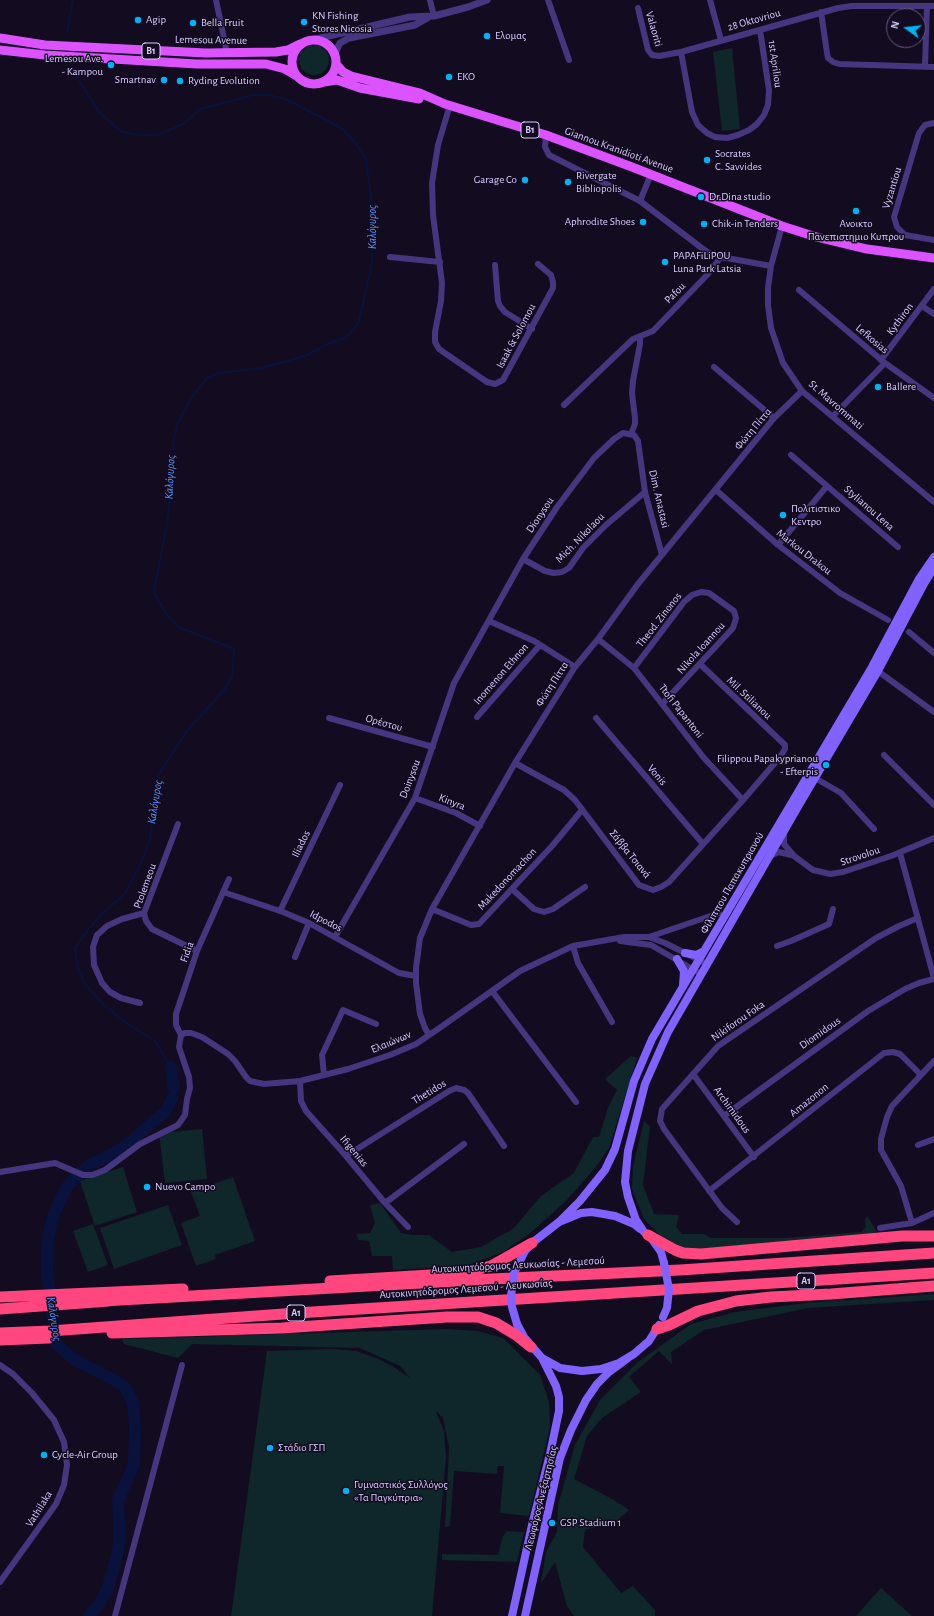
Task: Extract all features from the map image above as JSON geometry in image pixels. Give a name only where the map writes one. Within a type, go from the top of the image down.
[{"type":"highway","points":[[646,1234],[683,1253],[701,1254],[877,1240],[902,1236],[934,1236]]},
{"type":"highway","points":[[877,1240],[934,1240]]},
{"type":"highway","points":[[0,1297],[37,1294],[203,1289],[464,1273],[491,1266],[532,1243]]},
{"type":"highway","name":"Αυτοκινητόδρομος Λευκωσίας - Λεμεσού","points":[[0,1309],[492,1279],[680,1270],[934,1253]]},
{"type":"highway","name":"Αυτοκινητόδρομος Λεμεσού - Λευκωσίας","points":[[0,1333],[49,1334],[934,1273]]},
{"type":"highway","points":[[657,1329],[698,1311],[736,1301],[771,1297],[934,1286]]},
{"type":"highway","points":[[102,1302],[203,1289]]},
{"type":"highway","points":[[102,1330],[282,1328],[447,1317],[478,1317],[496,1323],[531,1347]]},
{"type":"highway","points":[[0,1340],[49,1334]]},
{"type":"main road","name":"Lemesou Avenue","points":[[0,38],[45,44],[227,53],[276,52],[288,50],[300,44]]},
{"type":"main road","name":"B1","points":[[300,44],[308,40],[316,39]]},
{"type":"main road","points":[[316,39],[327,44],[335,53],[336,64],[332,75],[323,82]]},
{"type":"main road","points":[[296,76],[292,68],[292,59],[294,51],[300,44]]},
{"type":"main road","name":"B1","points":[[0,50],[45,55],[203,64],[266,64],[285,69],[309,84],[323,82]]},
{"type":"main road","name":"Giannou Kranidioti Avenue","points":[[336,64],[343,72],[351,76],[415,92],[448,105],[546,135],[651,174],[782,226]]},
{"type":"main road","name":"Giannou Kranidioti Avenue","points":[[323,82],[333,80],[342,81],[360,88],[448,105]]},
{"type":"main road","name":"B1","points":[[782,226],[813,236],[873,250],[934,258]]},
{"type":"main road","name":"Φίλιππου Παπακυπριανού","points":[[646,1234],[636,1220],[628,1197],[625,1182],[628,1151],[645,1084],[662,1044],[701,974],[706,950],[875,669],[919,579],[934,557]]},
{"type":"main road","name":"Φίλιππου Παπακυπριανού","points":[[560,1222],[580,1201],[605,1170],[615,1149],[634,1081],[652,1039],[694,969],[703,962],[770,856],[875,669],[934,568]]},
{"type":"main road","points":[[685,953],[696,955],[706,950]]},
{"type":"main road","points":[[677,959],[684,971],[683,988]]},
{"type":"main road","points":[[581,1213],[604,1213],[634,1224],[646,1234],[661,1252],[669,1289],[667,1308],[657,1329],[649,1341],[634,1354],[619,1363],[601,1369],[582,1371],[560,1368],[542,1358],[531,1347],[517,1324],[512,1307],[511,1296],[514,1274],[525,1251],[532,1243],[560,1222],[581,1213]]},
{"type":"main road","name":"Λεωφόρος Ανεξαρτησίας","points":[[512,1616],[559,1411],[559,1397],[556,1386],[542,1358]]},
{"type":"main road","name":"Λεωφόρος Ανεξαρτησίας","points":[[525,1616],[560,1458],[571,1430],[586,1400],[597,1384],[609,1372],[628,1358]]},
{"type":"street","points":[[216,0],[227,53]]},
{"type":"street","points":[[430,0],[432,16]]},
{"type":"street","points":[[335,53],[340,43],[349,38],[415,24],[432,16],[468,7],[488,0]]},
{"type":"street","points":[[548,0],[569,60]]},
{"type":"street","points":[[710,0],[721,40]]},
{"type":"street","name":"28 Oktovriou","points":[[652,54],[659,56],[681,52],[821,12],[844,7],[896,3],[931,6]]},
{"type":"street","points":[[925,66],[931,6]]},
{"type":"street","name":"Valaoriti","points":[[638,8],[648,50],[652,54]]},
{"type":"street","points":[[821,12],[828,58],[833,62],[839,64],[934,67]]},
{"type":"street","points":[[316,39],[410,17],[432,16]]},
{"type":"street","name":"1st Apriliou","points":[[681,52],[692,112],[698,125],[704,132],[715,136],[727,138],[738,135],[757,124],[764,115],[768,105],[769,90],[760,30]]},
{"type":"street","name":"Isaak & Solomou","points":[[448,105],[438,145],[433,174],[433,214],[440,262],[442,291],[434,336],[435,342],[441,351],[484,381],[495,384],[506,377],[552,291],[553,285],[549,273],[538,264]]},
{"type":"street","name":"Vyzantiou","points":[[934,122],[925,124],[919,133],[894,217],[897,227],[905,236],[934,240]]},
{"type":"street","points":[[546,135],[544,147],[549,155],[640,201],[707,252],[720,257],[770,266]]},
{"type":"street","points":[[640,201],[651,174]]},
{"type":"street","name":"St. Mavrommati","points":[[782,226],[770,266],[768,299],[771,328],[784,363],[802,391],[934,502]]},
{"type":"street","points":[[390,257],[440,262]]},
{"type":"street","name":"Pafou","points":[[564,404],[624,347],[634,340],[653,331],[708,274],[720,257]]},
{"type":"street","points":[[495,265],[500,306],[507,314],[532,328]]},
{"type":"street","name":"Kythiron","points":[[833,416],[883,361],[934,289]]},
{"type":"street","name":"Lefkosias","points":[[800,290],[883,361],[934,398]]},
{"type":"street","points":[[922,306],[934,314]]},
{"type":"street","points":[[631,434],[635,418],[632,381],[640,344],[640,337]]},
{"type":"street","points":[[714,367],[774,418]]},
{"type":"street","name":"Φώτη Πίττα","points":[[429,1035],[420,1014],[416,976],[420,938],[432,909],[515,763],[575,667],[598,639],[638,584],[774,418],[802,391]]},
{"type":"street","name":"Dionysou","points":[[489,621],[523,559],[558,506],[594,458],[624,433],[631,434]]},
{"type":"street","name":"Dim. Anastasi","points":[[631,434],[636,438],[640,445],[645,492],[662,555]]},
{"type":"street","name":"Stylianou Lena","points":[[791,454],[898,546]]},
{"type":"street","name":"Stylianou Lena","points":[[778,545],[827,486]]},
{"type":"street","name":"Markou Drakou","points":[[716,490],[778,545],[840,592],[888,620]]},
{"type":"street","name":"Mich. Nikolaou","points":[[523,559],[545,571],[554,573],[562,572],[569,568],[583,548],[606,525],[645,492]]},
{"type":"street","name":"Theod. Zinonos","points":[[634,668],[684,602],[694,593],[703,592],[715,596],[734,611],[736,622]]},
{"type":"street","points":[[489,621],[540,645],[575,667]]},
{"type":"street","name":"Doinysou","points":[[335,937],[415,798],[456,679],[489,621]]},
{"type":"street","name":"Nikola Ioannou","points":[[663,703],[733,628],[736,622]]},
{"type":"street","points":[[909,632],[934,653]]},
{"type":"street","name":"Ttofi Papantoni","points":[[598,639],[634,668],[663,703],[704,758],[743,800]]},
{"type":"street","name":"Inomenon Ethnon","points":[[477,717],[540,645]]},
{"type":"street","name":"Mil. Stilianou","points":[[700,664],[785,745]]},
{"type":"street","points":[[875,669],[934,712]]},
{"type":"street","name":"Ορέστου","points":[[329,718],[433,747]]},
{"type":"street","name":"Vonis","points":[[596,718],[703,844]]},
{"type":"street","name":"Σάββα Τσιανά","points":[[515,763],[564,790],[575,800],[637,883],[648,890],[657,890],[665,885],[743,800],[780,757],[785,745]]},
{"type":"street","points":[[884,756],[934,805]]},
{"type":"street","points":[[815,778],[841,793],[874,829]]},
{"type":"street","name":"Iliados","points":[[280,911],[340,785]]},
{"type":"street","name":"Kinyra","points":[[415,798],[456,813],[480,826]]},
{"type":"street","name":"Makedonomachon","points":[[432,909],[475,926],[483,920],[552,846],[582,810]]},
{"type":"street","name":"Ptolemeou","points":[[178,824],[144,913],[146,921],[152,929],[197,951]]},
{"type":"street","name":"Strovolou","points":[[784,831],[784,844],[794,856],[813,870],[830,874],[843,872],[900,853],[934,838]]},
{"type":"street","points":[[770,856],[782,852],[794,856]]},
{"type":"street","points":[[900,853],[934,979]]},
{"type":"street","name":"Fidia","points":[[0,1172],[55,1163],[81,1174],[92,1175],[105,1170],[140,1144],[178,1125],[184,1119],[186,1099],[190,1088],[189,1077],[179,1047],[181,1035],[176,1024],[176,1014],[197,951],[229,879]]},
{"type":"street","points":[[512,889],[534,909],[544,912],[553,909],[585,887]]},
{"type":"street","name":"Idpodos","points":[[223,892],[280,911],[309,923],[399,973],[416,976]]},
{"type":"street","points":[[777,946],[829,924],[833,909]]},
{"type":"street","points":[[140,1003],[121,998],[110,992],[102,983],[94,965],[93,947],[97,935],[106,926],[122,919],[144,913]]},
{"type":"street","points":[[649,937],[719,913]]},
{"type":"street","name":"Nikiforou Foka","points":[[737,1222],[722,1208],[664,1129],[660,1121],[660,1114],[664,1107],[713,1050],[730,1037],[876,938],[918,918]]},
{"type":"street","points":[[295,956],[309,923]]},
{"type":"street","name":"Ελαιώνων","points":[[181,1035],[191,1033],[202,1037],[228,1054],[250,1081],[264,1084],[300,1081],[342,1071],[390,1055],[416,1044],[520,971],[572,946],[633,936],[649,937],[703,962]]},
{"type":"street","name":"Ελαιώνων","points":[[602,940],[634,942],[651,945],[701,974]]},
{"type":"street","points":[[572,946],[578,963],[612,1022]]},
{"type":"street","name":"Diomidous","points":[[724,1116],[868,1011],[905,989],[934,979]]},
{"type":"street","points":[[492,991],[576,1102]]},
{"type":"street","points":[[324,1075],[322,1055],[343,1010],[376,1024]]},
{"type":"street","name":"Amazonon","points":[[709,1191],[884,1053],[892,1052],[900,1054],[921,1075]]},
{"type":"street","points":[[912,1223],[901,1186],[882,1150],[880,1143],[884,1124],[896,1101],[934,1061]]},
{"type":"street","name":"Archimidous","points":[[693,1074],[754,1157]]},
{"type":"street","name":"Ifigenias","points":[[300,1081],[301,1101],[306,1111],[385,1203],[408,1227]]},
{"type":"street","name":"Thetidos","points":[[346,1156],[448,1091],[456,1088],[464,1090],[468,1093],[504,1146]]},
{"type":"street","points":[[918,1145],[934,1139]]},
{"type":"street","points":[[385,1203],[464,1144]]},
{"type":"street","points":[[880,1228],[912,1223],[934,1213]]},
{"type":"street","name":"Vathilaka","points":[[0,1365],[13,1374],[32,1393],[54,1420],[64,1442],[67,1465],[64,1485],[56,1504],[0,1582]]},
{"type":"street","points":[[115,1616],[182,1365]]},
{"type":"green space","points":[[314,45],[320,46],[328,54],[328,66],[320,74],[314,75],[308,74],[300,66],[299,60],[300,54],[308,46]]},
{"type":"green space","points":[[732,48],[740,129],[722,131],[713,52]]},
{"type":"green space","points":[[631,1056],[637,1058],[609,1148],[595,1168],[566,1201],[529,1234],[503,1252],[465,1266],[393,1270],[392,1256],[372,1256],[369,1241],[359,1240],[356,1234],[370,1233],[375,1223],[370,1205],[380,1203],[401,1233],[412,1235],[429,1235],[452,1252],[481,1247],[514,1228],[541,1196],[574,1173],[593,1137],[599,1137],[608,1108],[617,1090],[605,1079]]},
{"type":"green space","points":[[644,1121],[650,1126],[643,1185],[654,1214],[679,1215],[676,1227],[682,1234],[704,1234],[711,1238],[786,1238],[861,1232],[866,1227],[865,1218],[868,1217],[877,1232],[870,1234],[708,1251],[679,1248],[660,1235],[644,1219],[632,1189],[633,1167]]},
{"type":"green space","points":[[202,1129],[207,1179],[165,1183],[159,1133]]},
{"type":"green space","points":[[123,1167],[137,1212],[95,1226],[80,1181]]},
{"type":"green space","points":[[233,1177],[255,1241],[215,1255],[216,1259],[196,1266],[181,1223],[200,1216],[191,1192]]},
{"type":"green space","points":[[168,1205],[182,1245],[114,1269],[100,1228]]},
{"type":"green space","points":[[93,1224],[108,1265],[88,1272],[73,1231]]},
{"type":"green space","points":[[934,1294],[934,1300],[808,1308],[704,1330],[671,1352],[672,1364],[659,1351],[629,1377],[641,1392],[602,1418],[587,1436],[574,1479],[614,1500],[629,1510],[615,1522],[585,1530],[583,1547],[621,1593],[633,1586],[655,1610],[655,1616],[574,1616],[567,1606],[555,1562],[541,1583],[546,1552],[557,1532],[558,1505],[575,1445],[600,1400],[638,1362],[691,1324],[735,1312],[806,1303]]},
{"type":"green space","name":"Γυμναστικός Συλλόγος «Τα Παγκύπρια»","points":[[447,1329],[478,1331],[503,1338],[540,1375],[549,1402],[550,1427],[529,1516],[500,1513],[504,1466],[498,1466],[497,1474],[454,1471],[450,1526],[445,1527],[449,1447],[443,1418],[436,1411],[444,1431],[446,1457],[432,1616],[231,1616],[267,1351],[333,1349],[356,1351],[376,1358],[392,1366],[410,1378],[400,1366],[360,1348],[192,1344],[178,1358],[124,1344],[122,1339]]},
{"type":"green space","points":[[507,1531],[524,1532],[517,1562],[442,1560],[442,1554],[498,1555],[503,1536]]},
{"type":"green space","points":[[881,1588],[912,1616],[856,1616]]},
{"type":"waterway","name":"Καλόγυρος","points":[[67,32],[73,0]]},
{"type":"waterway","name":"Καλόγυρος","points":[[73,71],[99,112],[122,132],[140,135],[158,135],[183,124],[201,109],[253,95],[270,95],[288,100],[343,129],[356,144],[366,159],[371,198],[372,264],[359,320],[355,328],[345,338],[332,342],[305,356],[262,368],[218,373],[206,379],[191,398],[177,425],[170,460],[172,486],[166,529],[154,592],[165,612],[178,627],[234,650],[232,676],[224,690],[186,732],[158,776],[150,840],[140,865],[125,894],[104,912],[87,931],[75,948],[78,969],[85,984],[103,1004],[128,1024],[155,1041],[171,1067]]},
{"type":"waterway","name":"Καλόγυρος","points":[[171,1067],[174,1089]]},
{"type":"waterway","name":"Καλόγυρος","points":[[89,1616],[100,1603],[108,1587],[117,1556],[120,1538],[118,1500],[134,1465],[135,1427],[133,1403],[126,1389],[120,1383],[75,1360],[56,1344],[47,1273],[48,1240],[53,1216],[66,1188],[73,1180],[88,1166],[118,1151],[131,1141],[165,1112],[172,1099]]},
{"type":"place","name":"Agip","points":[[138,20]]},
{"type":"place","name":"KN Fishing Stores Nicosia","points":[[304,22]]},
{"type":"place","name":"Bella Fruit","points":[[193,23]]},
{"type":"place","name":"Ελομας","points":[[487,36]]},
{"type":"place","name":"Lemesou Ave. - Kampou","points":[[111,65]]},
{"type":"place","name":"EKO","points":[[449,77]]},
{"type":"place","name":"Smartnav","points":[[164,80]]},
{"type":"place","name":"Ryding Evolution","points":[[180,81]]},
{"type":"place","name":"Socrates C. Savvides","points":[[707,160]]},
{"type":"place","name":"Garage Co","points":[[525,180]]},
{"type":"place","name":"Rivergate Bibliopolis","points":[[568,182]]},
{"type":"place","name":"Dr.Dina studio","points":[[701,197]]},
{"type":"place","name":"Ανοικτο Πανεπιστημιο Κυπρου","points":[[856,211]]},
{"type":"place","name":"Aphrodite Shoes","points":[[643,222]]},
{"type":"place","name":"Chik-in Tenders","points":[[704,224]]},
{"type":"place","name":"PAPAFiLiPOU Luna Park Latsia","points":[[665,262]]},
{"type":"place","name":"Ballere","points":[[878,387]]},
{"type":"place","name":"Πολιτιστικο Κεντρο","points":[[783,515]]},
{"type":"place","name":"Filippou Papakyprianou - Efterpis","points":[[826,765]]},
{"type":"place","name":"Nuevo Campo","points":[[147,1187]]},
{"type":"place","name":"Στάδιο ΓΣΠ","points":[[270,1448]]},
{"type":"place","name":"Cycle-Air Group","points":[[44,1455]]},
{"type":"place","name":"Γυμναστικός Συλλόγος «Τα Παγκύπρια»","points":[[346,1491]]},
{"type":"place","name":"GSP Stadium 1","points":[[552,1523]]}]
